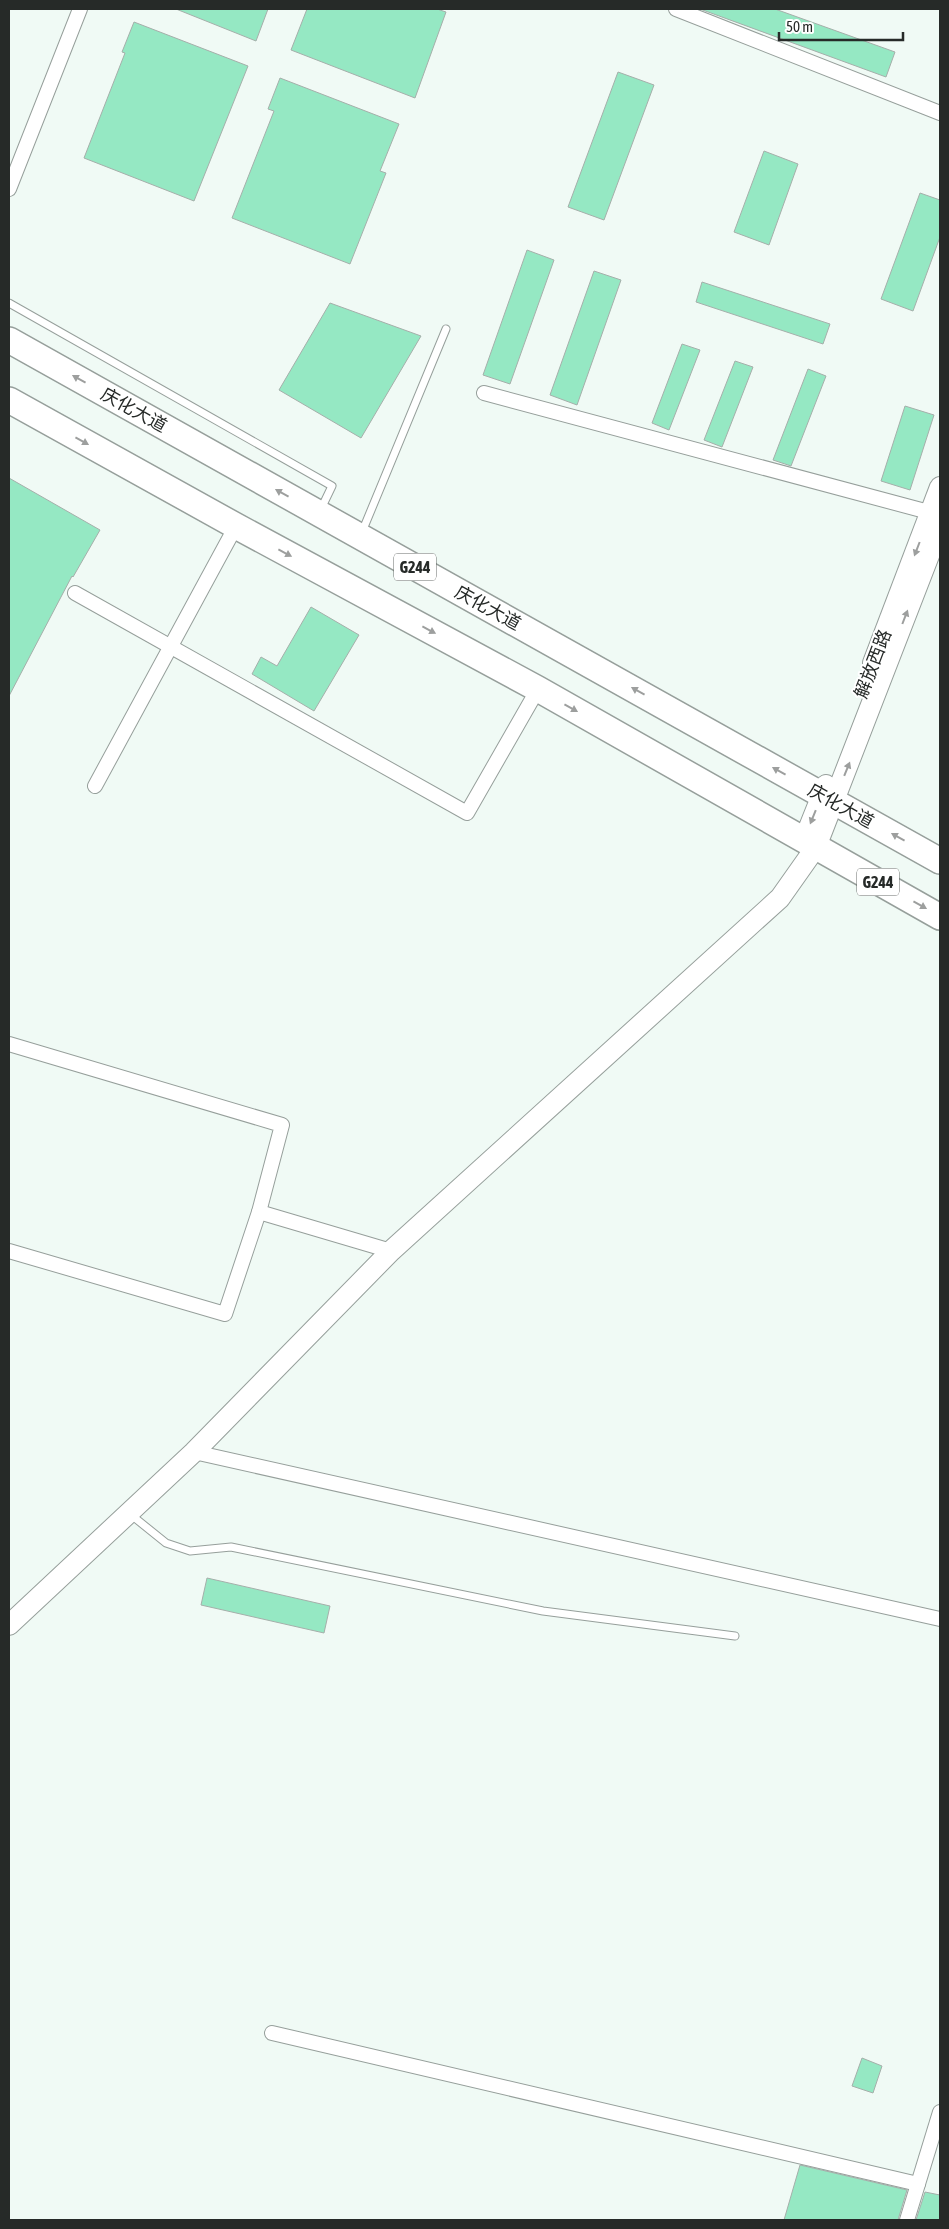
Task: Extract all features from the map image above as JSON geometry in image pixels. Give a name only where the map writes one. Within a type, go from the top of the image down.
[{"type":"highway","name":"庆化大道","points":[[9,340],[940,861]]},
{"type":"highway","name":"G244","points":[[9,400],[236,526],[538,689],[940,917]]},
{"type":"street","points":[[9,189],[80,9]]},
{"type":"street","points":[[676,9],[940,113]]},
{"type":"street","points":[[484,393],[937,518]]},
{"type":"street","name":"解放西路","points":[[9,1625],[194,1452],[391,1251],[763,914],[797,877],[937,518],[940,487]]},
{"type":"street","points":[[95,786],[236,526]]},
{"type":"street","points":[[75,593],[466,813],[538,689]]},
{"type":"street","points":[[9,1044],[282,1126],[259,1212],[225,1314],[9,1250]]},
{"type":"street","points":[[259,1212],[391,1251]]},
{"type":"street","points":[[194,1452],[940,1619]]},
{"type":"street","points":[[272,2033],[918,2184]]},
{"type":"street","points":[[907,2220],[938,2131],[940,2112]]},
{"type":"lane","points":[[9,303],[332,486],[318,514]]},
{"type":"lane","points":[[360,537],[446,329]]},
{"type":"lane","points":[[130,1513],[166,1543],[190,1550],[231,1547],[543,1611],[735,1636]]},
{"type":"building","points":[[176,9],[268,9],[256,41]]},
{"type":"building","points":[[307,9],[437,9],[446,12],[415,98],[291,50]]},
{"type":"building","points":[[700,9],[775,9],[895,52],[886,77]]},
{"type":"building","points":[[134,22],[248,66],[194,201],[84,158],[125,53],[122,52]]},
{"type":"building","points":[[618,72],[654,85],[604,220],[568,207]]},
{"type":"building","points":[[280,78],[399,124],[380,171],[386,173],[350,264],[232,218],[274,111],[268,109]]},
{"type":"building","points":[[764,151],[798,164],[769,245],[734,232]]},
{"type":"building","points":[[920,193],[940,200],[940,237],[913,311],[881,299]]},
{"type":"building","points":[[527,250],[554,260],[510,384],[483,375]]},
{"type":"building","points":[[594,271],[621,280],[577,405],[550,395]]},
{"type":"building","points":[[702,282],[830,324],[823,344],[696,302]]},
{"type":"building","points":[[330,303],[421,336],[361,438],[279,390]]},
{"type":"building","points":[[682,344],[700,350],[669,430],[652,423]]},
{"type":"building","points":[[735,361],[753,367],[722,447],[704,440]]},
{"type":"building","points":[[808,369],[826,376],[791,466],[773,460]]},
{"type":"building","points":[[905,406],[934,415],[910,490],[881,481]]},
{"type":"building","points":[[9,478],[100,530],[72,576],[9,696]]},
{"type":"building","points":[[311,607],[359,635],[314,711],[252,674],[261,657],[277,666]]},
{"type":"building","points":[[207,1578],[330,1606],[324,1633],[201,1605]]},
{"type":"building","points":[[862,2058],[882,2066],[873,2093],[852,2086]]},
{"type":"building","points":[[800,2165],[907,2190],[898,2220],[784,2220]]},
{"type":"building","points":[[925,2192],[940,2195],[940,2220],[916,2220]]}]
